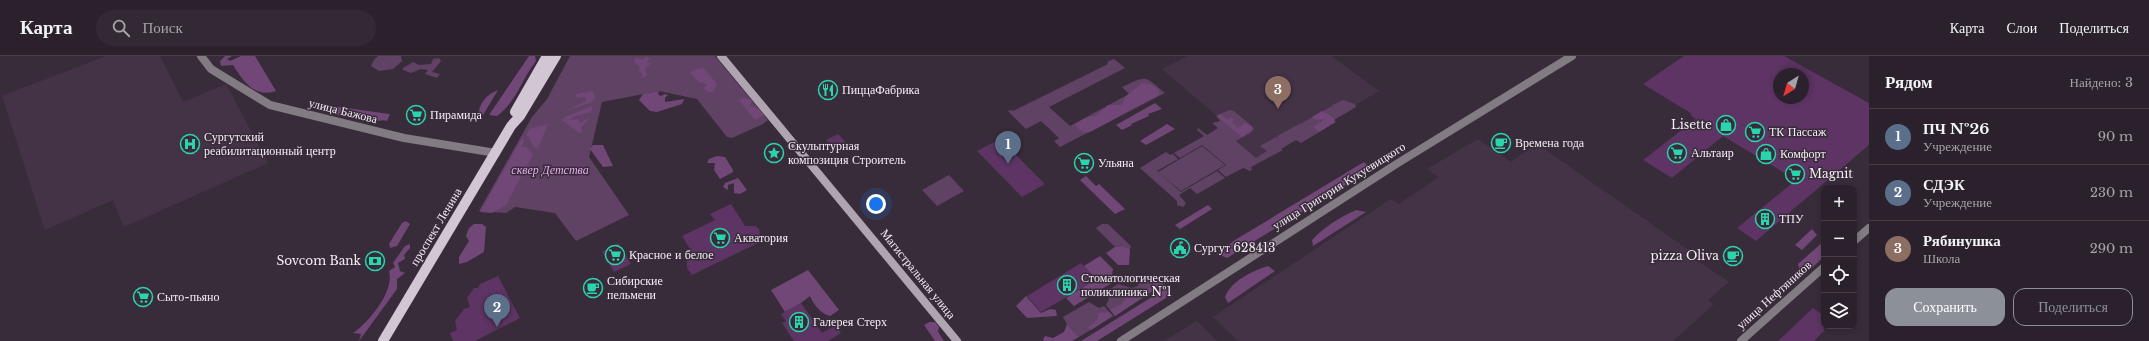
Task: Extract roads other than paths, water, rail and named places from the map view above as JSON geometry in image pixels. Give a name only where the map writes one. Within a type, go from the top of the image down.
[{"type":"main road","name":"проспект Ленина","points":[[511,126],[513,115],[547,56]]},
{"type":"main road","name":"проспект Ленина","points":[[383,341],[511,126],[520,116],[556,56]]},
{"type":"main road","name":"Магистральная улица","points":[[721,56],[957,341]]},
{"type":"street","name":"улица Бажова","points":[[201,56],[211,69],[270,105],[404,138],[496,153]]},
{"type":"street","name":"улица Григория Кукуевицкого","points":[[1121,341],[1398,163],[1572,56]]},
{"type":"street","points":[[1857,238],[1869,228]]},
{"type":"street","name":"улица Нефтяников","points":[[1741,341],[1821,270]]},
{"type":"place","name":"ПиццаФабрика","points":[[828,90]]},
{"type":"place","name":"Рябинушка","points":[[1278,109]]},
{"type":"place","name":"Пирамида","points":[[416,115]]},
{"type":"place","name":"Lisette","points":[[1726,125]]},
{"type":"place","name":"ТК Пассаж","points":[[1755,132]]},
{"type":"place","name":"Времена года","points":[[1501,143]]},
{"type":"place","name":"Сургутский реабилитационный центр","points":[[190,144]]},
{"type":"place","name":"Скульптурная композиция Строитель","points":[[774,153]]},
{"type":"place","name":"Альтаир","points":[[1677,153]]},
{"type":"place","name":"Комфорт","points":[[1766,154]]},
{"type":"place","name":"Ульяна","points":[[1084,163]]},
{"type":"place","name":"ПЧ №26","points":[[1008,164]]},
{"type":"place","name":"Magnit","points":[[1795,174]]},
{"type":"place","name":"ТПУ","points":[[1765,219]]},
{"type":"place","name":"Акватория","points":[[720,238]]},
{"type":"place","name":"Сургут 628413","points":[[1180,248]]},
{"type":"place","name":"Красное и белое","points":[[615,255]]},
{"type":"place","name":"pizza Oliva","points":[[1733,256]]},
{"type":"place","name":"Sovcom Bank","points":[[375,261]]},
{"type":"place","name":"Стоматологическая поликлиника №1","points":[[1067,285]]},
{"type":"place","name":"Сибирские пельмени","points":[[593,288]]},
{"type":"place","name":"Сыто-пьяно","points":[[143,297]]},
{"type":"place","name":"Галерея Стерх","points":[[799,322]]},
{"type":"place","name":"СДЭК","points":[[497,327]]},
{"type":"park label","name":"сквер Детства","points":[[550,170]]}]
